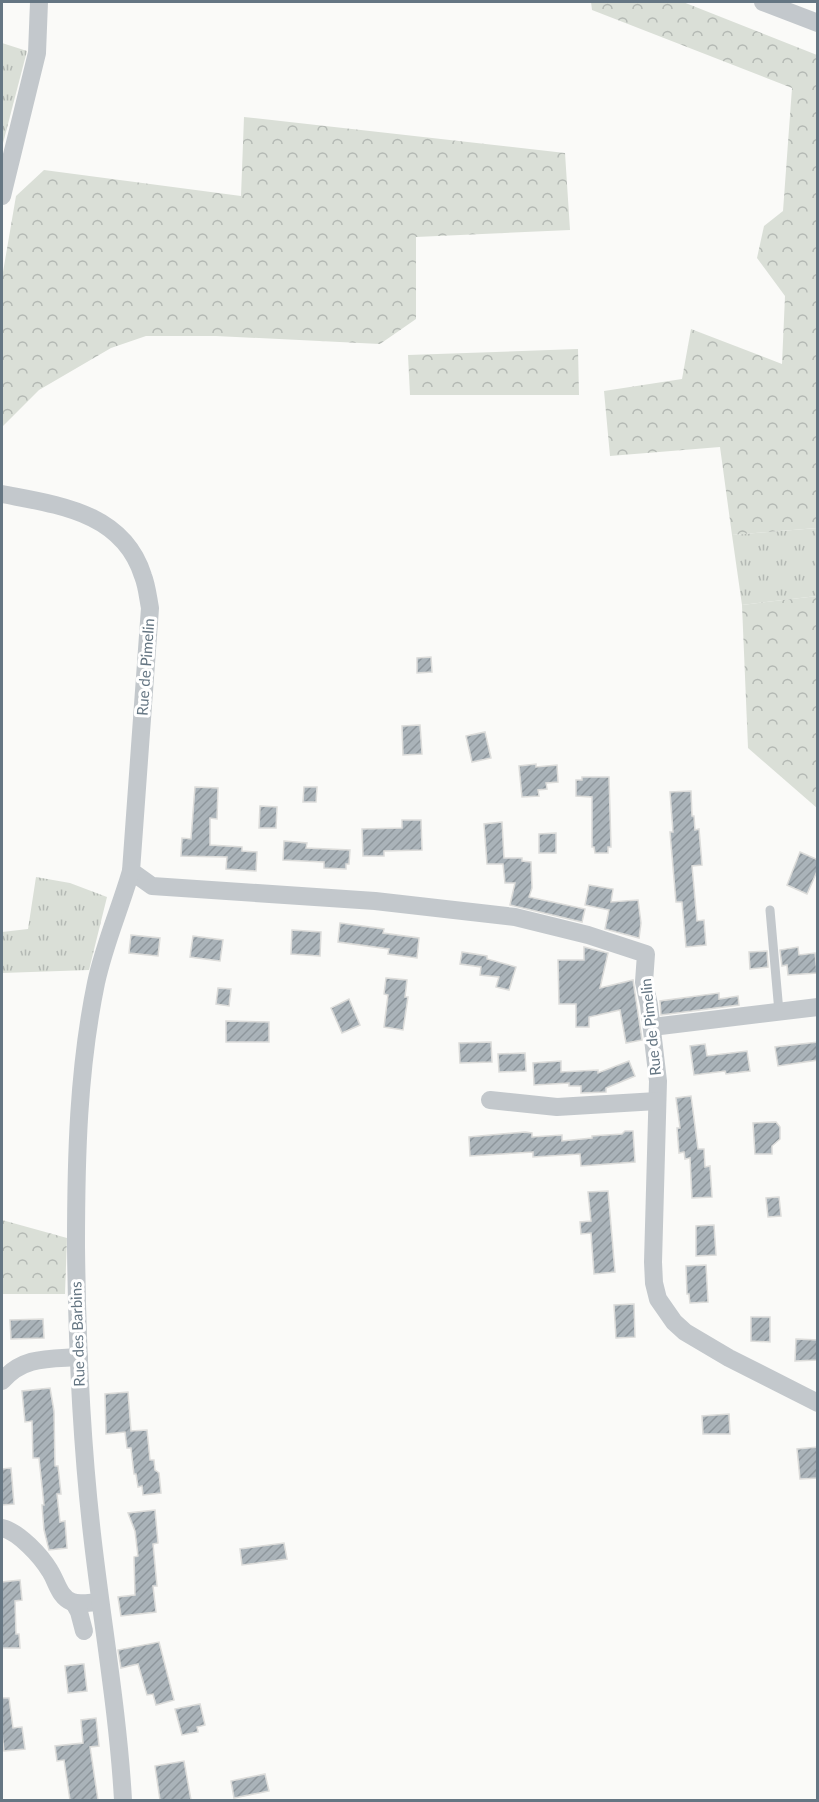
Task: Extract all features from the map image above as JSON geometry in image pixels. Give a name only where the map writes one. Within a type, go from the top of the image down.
[{"type":"street","points":[[2,196],[37,53],[39,2]]},
{"type":"street","points":[[763,2],[818,23]]},
{"type":"street","name":"Rue de Pimelin","points":[[2,494],[60,505],[91,517],[113,530],[133,554],[143,576],[150,608],[131,871]]},
{"type":"street","points":[[131,871],[152,886]]},
{"type":"street","name":"Rue des Barbins","points":[[123,1800],[119,1737],[100,1602],[83,1449],[77,1300],[77,1160],[82,1075],[96,983],[108,936],[131,871]]},
{"type":"street","name":"Rue de Pimelin","points":[[126,889],[152,886],[448,908],[515,917],[588,935],[646,954],[644,982],[657,1061],[653,1262],[654,1283],[658,1299],[674,1322],[695,1338],[818,1403]]},
{"type":"street","points":[[652,1027],[818,1007]]},
{"type":"street","points":[[490,1100],[557,1107],[657,1101]]},
{"type":"street","points":[[2,1382],[11,1371],[30,1361],[80,1357]]},
{"type":"street","points":[[2,1528],[17,1535],[49,1569],[62,1595],[74,1603],[84,1631]]},
{"type":"street","points":[[74,1603],[100,1602]]},
{"type":"lane","points":[[770,910],[779,1011]]},
{"type":"green space","points":[[591,2],[683,2],[817,55],[817,528],[732,535],[720,447],[610,456],[604,391],[682,379],[691,329],[782,364],[785,296],[757,258],[764,226],[783,211],[792,88],[592,10]]},
{"type":"green space","points":[[2,43],[27,51],[2,147]]},
{"type":"green space","points":[[244,117],[565,153],[570,230],[416,237],[416,319],[380,344],[216,336],[146,336],[111,348],[39,390],[2,427],[2,278],[16,196],[44,170],[241,196]]},
{"type":"green space","points":[[578,349],[579,395],[410,395],[408,355]]},
{"type":"green space","points":[[817,528],[817,596],[742,605],[732,535]]},
{"type":"green space","points":[[818,596],[817,808],[748,748],[742,605]]},
{"type":"green space","points":[[36,877],[70,883],[107,897],[89,970],[2,973],[2,932],[28,929]]},
{"type":"green space","points":[[2,1220],[67,1238],[65,1294],[2,1294]]},
{"type":"building","points":[[431,657],[432,672],[417,673],[417,658]]},
{"type":"building","points":[[420,725],[422,754],[403,755],[402,726]]},
{"type":"building","points":[[485,732],[491,758],[472,762],[466,736]]},
{"type":"building","points":[[536,764],[536,767],[557,765],[558,782],[546,783],[547,789],[538,790],[539,796],[522,797],[519,766]]},
{"type":"building","points":[[582,777],[609,777],[611,847],[608,847],[608,853],[595,853],[592,847],[592,797],[576,796],[576,780],[582,780]]},
{"type":"building","points":[[195,787],[218,788],[217,819],[210,818],[210,845],[242,847],[242,851],[257,852],[256,871],[226,869],[227,857],[181,856],[182,838],[191,839]]},
{"type":"building","points":[[304,787],[317,787],[316,802],[303,802]]},
{"type":"building","points":[[691,791],[692,816],[694,816],[695,830],[699,829],[702,865],[692,866],[697,921],[704,920],[706,945],[686,947],[682,902],[676,902],[670,832],[673,832],[670,792]]},
{"type":"building","points":[[260,806],[277,807],[276,828],[259,828]]},
{"type":"building","points":[[402,820],[421,820],[422,850],[384,851],[384,856],[363,856],[362,829],[402,828]]},
{"type":"building","points":[[502,822],[504,858],[522,858],[522,861],[531,862],[532,888],[529,897],[585,909],[582,922],[510,905],[515,883],[505,883],[503,864],[487,864],[484,824]]},
{"type":"building","points":[[556,833],[556,853],[539,853],[539,834]]},
{"type":"building","points":[[284,841],[307,843],[306,848],[350,850],[349,864],[346,864],[346,869],[324,868],[324,862],[283,860]]},
{"type":"building","points":[[800,852],[818,860],[818,869],[807,894],[787,885]]},
{"type":"building","points":[[589,885],[613,889],[611,902],[638,900],[641,923],[639,938],[605,929],[609,910],[585,905]]},
{"type":"building","points":[[340,923],[384,929],[383,933],[419,938],[417,958],[388,954],[389,949],[338,942]]},
{"type":"building","points":[[292,930],[321,932],[320,956],[291,954]]},
{"type":"building","points":[[131,935],[160,938],[158,956],[129,953]]},
{"type":"building","points":[[193,936],[223,940],[220,961],[190,957]]},
{"type":"building","points":[[584,947],[608,953],[600,988],[633,980],[642,1040],[626,1043],[620,1010],[589,1017],[589,1027],[576,1027],[576,1004],[559,1004],[558,960],[584,960]]},
{"type":"building","points":[[798,947],[799,955],[815,953],[817,973],[788,975],[787,965],[782,966],[780,950]]},
{"type":"building","points":[[767,951],[768,967],[750,969],[749,952]]},
{"type":"building","points":[[462,952],[487,956],[487,959],[516,967],[509,990],[496,987],[499,977],[480,975],[481,967],[460,964]]},
{"type":"building","points":[[386,978],[407,980],[405,997],[408,997],[403,1030],[384,1027],[388,995],[384,994]]},
{"type":"building","points":[[218,988],[231,989],[229,1006],[216,1004]]},
{"type":"building","points":[[719,993],[719,999],[738,996],[739,1005],[661,1015],[660,1001]]},
{"type":"building","points":[[349,999],[360,1025],[342,1033],[331,1008]]},
{"type":"building","points":[[226,1021],[269,1022],[269,1042],[226,1042]]},
{"type":"building","points":[[491,1042],[492,1062],[460,1063],[459,1043]]},
{"type":"building","points":[[818,1042],[818,1060],[778,1066],[775,1047]]},
{"type":"building","points":[[705,1044],[707,1056],[747,1051],[750,1071],[694,1075],[690,1046]]},
{"type":"building","points":[[525,1053],[526,1071],[499,1072],[498,1054]]},
{"type":"building","points":[[561,1061],[561,1072],[598,1070],[598,1073],[629,1061],[635,1076],[606,1088],[606,1092],[581,1093],[581,1086],[569,1086],[569,1083],[534,1085],[533,1063]]},
{"type":"building","points":[[691,1096],[698,1149],[704,1149],[705,1167],[710,1166],[712,1197],[692,1198],[690,1158],[685,1159],[684,1152],[679,1153],[677,1128],[680,1128],[676,1098]]},
{"type":"building","points":[[776,1122],[780,1127],[780,1139],[772,1146],[772,1154],[755,1154],[753,1123]]},
{"type":"building","points":[[625,1131],[633,1131],[635,1162],[581,1166],[580,1154],[533,1157],[533,1152],[470,1156],[469,1137],[525,1132],[532,1133],[532,1137],[562,1135],[562,1141],[622,1134]]},
{"type":"building","points":[[608,1191],[615,1272],[594,1274],[591,1233],[581,1234],[580,1222],[591,1221],[588,1192]]},
{"type":"building","points":[[779,1197],[781,1216],[768,1217],[766,1198]]},
{"type":"building","points":[[714,1225],[716,1255],[696,1256],[696,1226]]},
{"type":"building","points":[[706,1265],[708,1302],[690,1303],[689,1294],[687,1294],[686,1266]]},
{"type":"building","points":[[634,1304],[635,1337],[616,1338],[614,1305]]},
{"type":"building","points":[[751,1317],[770,1317],[770,1342],[751,1341]]},
{"type":"building","points":[[43,1319],[44,1338],[11,1339],[10,1320]]},
{"type":"building","points":[[796,1339],[818,1340],[818,1360],[795,1361]]},
{"type":"building","points":[[50,1388],[54,1411],[55,1466],[58,1466],[61,1494],[57,1494],[60,1522],[65,1521],[67,1548],[49,1550],[44,1530],[39,1458],[33,1458],[32,1421],[25,1422],[22,1391]]},
{"type":"building","points":[[128,1392],[131,1431],[147,1430],[150,1460],[154,1460],[155,1470],[159,1473],[161,1493],[143,1495],[142,1486],[138,1487],[131,1448],[127,1448],[125,1432],[106,1434],[105,1394]]},
{"type":"building","points":[[729,1414],[730,1434],[703,1434],[702,1416]]},
{"type":"building","points":[[818,1447],[818,1478],[800,1479],[797,1449]]},
{"type":"building","points":[[11,1468],[14,1504],[2,1505],[2,1469]]},
{"type":"building","points":[[155,1510],[158,1543],[153,1544],[157,1586],[153,1586],[156,1612],[121,1616],[118,1597],[135,1595],[134,1557],[138,1556],[135,1531],[128,1513]]},
{"type":"building","points":[[284,1543],[287,1559],[242,1565],[240,1549]]},
{"type":"building","points":[[20,1580],[22,1600],[15,1601],[16,1634],[19,1634],[20,1648],[2,1648],[2,1582]]},
{"type":"building","points":[[159,1642],[174,1700],[156,1705],[153,1694],[147,1695],[138,1664],[121,1668],[118,1650]]},
{"type":"building","points":[[84,1664],[87,1691],[68,1693],[65,1666]]},
{"type":"building","points":[[2,1698],[9,1698],[13,1728],[22,1727],[25,1749],[4,1751]]},
{"type":"building","points":[[200,1704],[205,1725],[197,1727],[198,1732],[182,1735],[175,1709]]},
{"type":"building","points":[[96,1718],[99,1746],[90,1747],[98,1800],[70,1800],[64,1760],[57,1761],[55,1746],[83,1743],[81,1720]]},
{"type":"building","points":[[184,1761],[191,1800],[160,1800],[155,1766]]},
{"type":"building","points":[[265,1774],[269,1791],[234,1798],[231,1781]]}]
